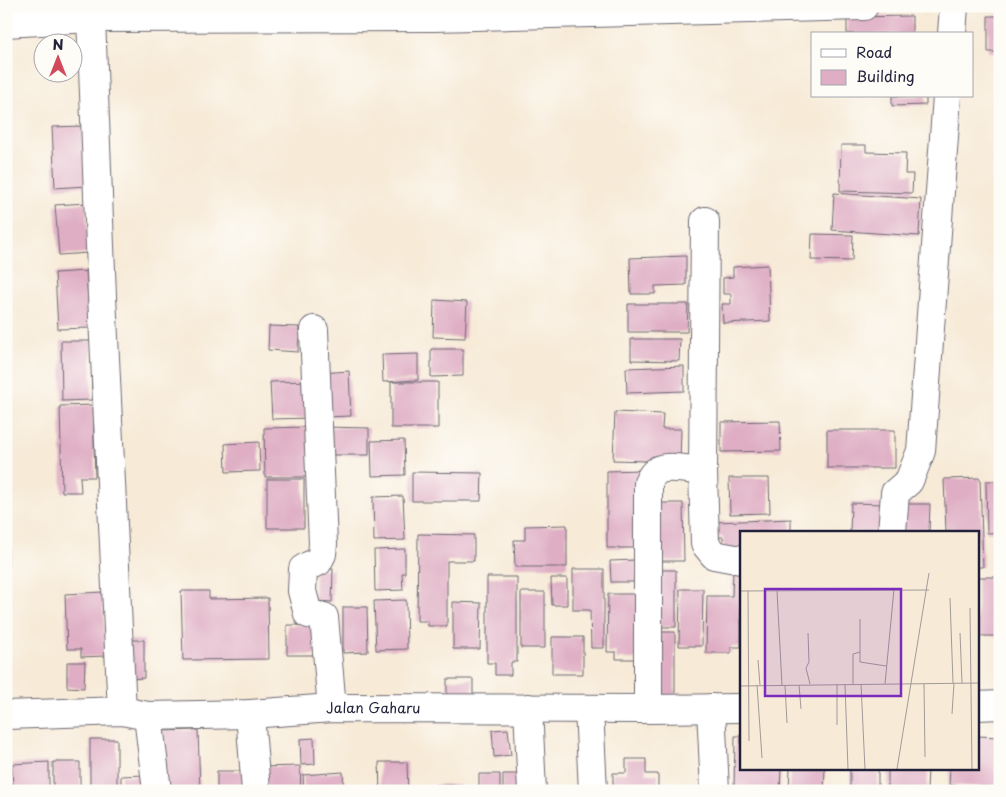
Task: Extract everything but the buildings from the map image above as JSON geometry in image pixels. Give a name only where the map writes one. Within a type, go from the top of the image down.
[{"type":"street","points":[[6,23],[91,18],[443,17],[864,6]]},
{"type":"street","points":[[952,32],[954,6]]},
{"type":"street","points":[[91,18],[103,316],[135,714],[157,791]]},
{"type":"street","points":[[892,531],[895,493],[909,481],[921,451],[948,98]]},
{"type":"street","points":[[705,222],[703,471],[705,544],[714,555],[740,560]]},
{"type":"street","points":[[314,330],[323,544],[322,554],[318,562],[303,569],[302,590],[308,614],[324,617],[332,708]]},
{"type":"street","points":[[648,709],[648,483],[651,476],[658,470],[668,468],[703,471]]},
{"type":"street","points":[[978,706],[1000,705]]},
{"type":"street","name":"Jalan Gaharu","points":[[6,715],[250,714],[332,708],[740,708]]},
{"type":"street","points":[[528,708],[532,791]]},
{"type":"street","points":[[712,708],[715,791]]},
{"type":"street","points":[[590,709],[593,791]]},
{"type":"street","points":[[250,714],[256,791]]}]
